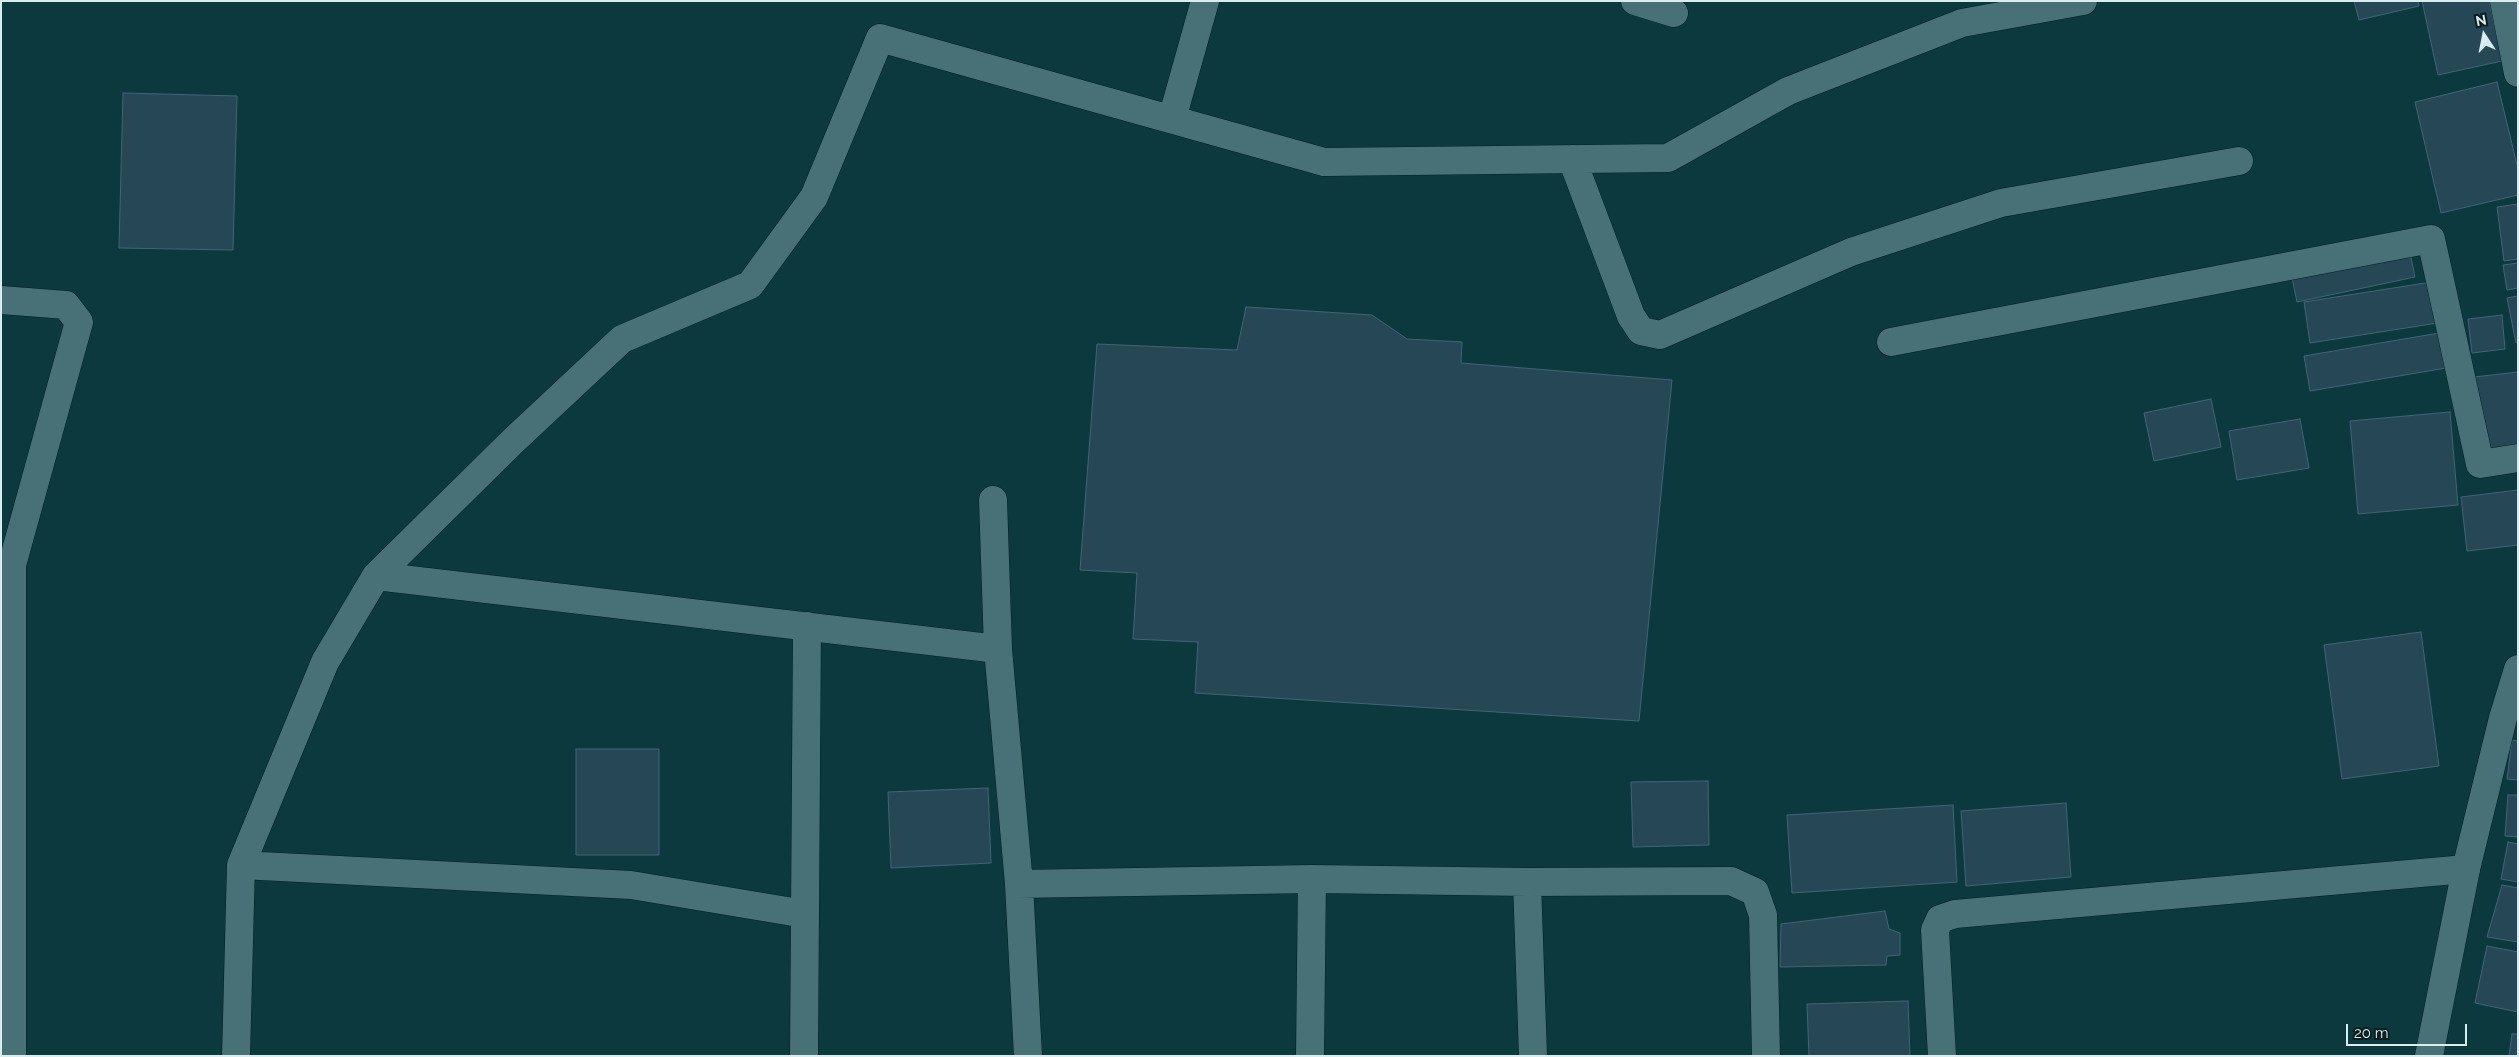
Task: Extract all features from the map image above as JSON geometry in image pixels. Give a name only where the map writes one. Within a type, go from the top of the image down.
[{"type":"street","points":[[1172,119],[1205,1]]},
{"type":"street","points":[[1635,1],[1674,13]]},
{"type":"street","points":[[236,1056],[241,865],[325,662],[376,576],[513,441],[622,339],[750,285],[814,197],[880,38],[1324,162],[1668,158],[1788,91],[1962,23],[2083,1]]},
{"type":"street","points":[[2504,1],[2518,73]]},
{"type":"street","points":[[1572,159],[1631,316],[1641,331],[1660,334],[1851,252],[2001,203],[2239,161]]},
{"type":"street","points":[[1891,342],[2431,239],[2480,464],[2518,458]]},
{"type":"street","points":[[1,300],[66,306],[79,322],[12,565],[12,1056]]},
{"type":"street","points":[[993,500],[998,648],[1019,884],[1028,1056]]},
{"type":"street","points":[[376,576],[998,648]]},
{"type":"street","points":[[804,1056],[807,626]]},
{"type":"street","points":[[2430,1056],[2466,869],[2510,719],[2518,669]]},
{"type":"street","points":[[241,865],[631,884],[805,914]]},
{"type":"street","points":[[1942,1056],[1935,930],[1940,918],[1955,914],[2466,869]]},
{"type":"street","points":[[1019,884],[1312,879],[1527,882],[1731,881],[1755,892],[1762,915],[1766,1056]]},
{"type":"street","points":[[1310,1056],[1312,879]]},
{"type":"street","points":[[1527,882],[1533,1056]]},
{"type":"building","points":[[2354,1],[2418,1],[2419,6],[2359,20]]},
{"type":"building","points":[[2422,1],[2489,1],[2502,61],[2438,75]]},
{"type":"building","points":[[2497,82],[2518,169],[2518,195],[2441,213],[2415,102]]},
{"type":"building","points":[[123,93],[237,96],[233,250],[119,248]]},
{"type":"building","points":[[2518,204],[2518,259],[2504,261],[2497,207]]},
{"type":"building","points":[[2409,248],[2415,277],[2297,302],[2291,273]]},
{"type":"building","points":[[2518,263],[2518,288],[2507,290],[2503,265]]},
{"type":"building","points":[[2438,281],[2444,322],[2310,343],[2304,302]]},
{"type":"building","points":[[2518,296],[2518,342],[2516,343],[2507,298]]},
{"type":"building","points":[[1246,307],[1372,315],[1407,339],[1462,342],[1461,363],[1672,380],[1639,721],[1195,693],[1198,642],[1133,639],[1137,573],[1080,570],[1097,344],[1237,350]]},
{"type":"building","points":[[2502,315],[2505,349],[2472,353],[2468,319]]},
{"type":"building","points":[[2445,332],[2452,367],[2310,391],[2304,356]]},
{"type":"building","points":[[2518,372],[2518,451],[2484,455],[2474,377]]},
{"type":"building","points":[[2211,399],[2221,447],[2154,461],[2144,413]]},
{"type":"building","points":[[2450,412],[2458,505],[2358,514],[2350,421]]},
{"type":"building","points":[[2300,419],[2309,468],[2237,480],[2229,431]]},
{"type":"building","points":[[2518,490],[2518,545],[2467,551],[2461,497]]},
{"type":"building","points":[[2421,632],[2439,766],[2342,779],[2324,645]]},
{"type":"building","points":[[2512,740],[2518,741],[2518,780],[2507,779]]},
{"type":"building","points":[[576,749],[659,749],[659,855],[576,855]]},
{"type":"building","points":[[1708,781],[1709,845],[1633,847],[1631,782]]},
{"type":"building","points":[[988,788],[991,863],[891,868],[888,792]]},
{"type":"building","points":[[2508,795],[2518,795],[2518,837],[2505,836]]},
{"type":"building","points":[[2066,803],[2071,877],[1966,886],[1961,811]]},
{"type":"building","points":[[1953,805],[1957,882],[1792,893],[1787,815]]},
{"type":"building","points":[[2508,842],[2518,844],[2518,882],[2501,879]]},
{"type":"building","points":[[2502,885],[2518,888],[2518,942],[2487,937]]},
{"type":"building","points":[[1885,911],[1889,929],[1900,933],[1900,955],[1887,956],[1886,965],[1780,967],[1781,924]]},
{"type":"building","points":[[2487,946],[2518,952],[2518,1012],[2475,1003]]},
{"type":"building","points":[[1908,1001],[1910,1056],[1809,1056],[1807,1004]]},
{"type":"building","points":[[2512,1034],[2518,1034],[2518,1056],[2509,1056]]}]
